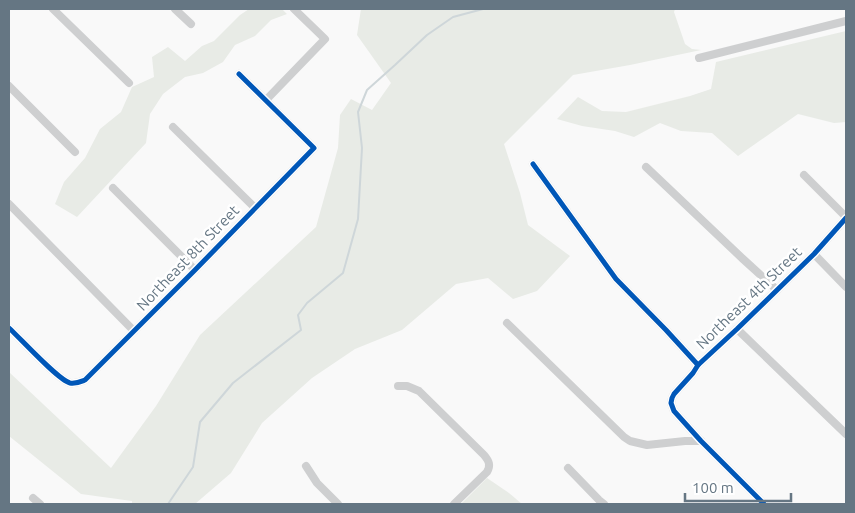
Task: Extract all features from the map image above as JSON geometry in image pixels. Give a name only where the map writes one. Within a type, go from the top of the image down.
[{"type":"street","points":[[53,9],[129,84]]},
{"type":"street","points":[[175,9],[191,24]]},
{"type":"street","points":[[239,74],[266,100],[325,39],[294,9]]},
{"type":"street","points":[[699,58],[846,21]]},
{"type":"street","points":[[9,86],[75,152]]},
{"type":"street","name":"Northeast 8th Street","points":[[9,328],[67,382],[79,383],[91,374],[314,148],[266,100]]},
{"type":"street","points":[[173,127],[255,208]]},
{"type":"street","points":[[533,164],[616,279],[698,365]]},
{"type":"street","points":[[646,167],[777,290]]},
{"type":"street","points":[[804,174],[846,218]]},
{"type":"street","points":[[113,188],[195,270]]},
{"type":"street","points":[[9,204],[134,331]]},
{"type":"street","name":"Northeast 4th Street","points":[[700,441],[674,411],[671,403],[674,394],[698,365],[814,254],[846,218]]},
{"type":"street","points":[[814,254],[846,286]]},
{"type":"street","points":[[507,323],[624,437],[630,441],[647,445],[685,440],[700,441],[764,504]]},
{"type":"street","points":[[737,329],[846,434]]},
{"type":"street","points":[[398,386],[407,386],[419,391],[484,455],[489,463],[487,472],[454,504]]},
{"type":"street","points":[[306,466],[317,483],[338,504]]},
{"type":"street","points":[[568,468],[604,504]]},
{"type":"street","points":[[33,498],[40,504]]},
{"type":"shaded area","points":[[249,9],[282,9],[287,14],[271,20],[255,36],[235,45],[223,62],[203,73],[185,77],[163,94],[150,114],[146,143],[77,217],[55,204],[64,182],[85,158],[100,129],[121,112],[132,87],[154,77],[152,57],[168,47],[185,61],[202,46],[214,41],[240,15]]},
{"type":"shaded area","points":[[361,9],[675,9],[674,12],[685,44],[692,49],[701,50],[573,75],[504,144],[528,225],[570,256],[537,291],[513,299],[488,278],[456,284],[402,330],[355,349],[312,378],[262,423],[231,473],[195,504],[132,504],[132,501],[81,494],[9,436],[9,372],[111,468],[156,406],[200,335],[316,227],[338,148],[340,115],[351,99],[372,110],[391,83],[357,35]]},
{"type":"shaded area","points":[[846,31],[846,122],[834,123],[798,114],[738,156],[712,133],[681,131],[660,123],[634,137],[615,131],[582,126],[557,119],[578,97],[602,111],[626,112],[690,96],[711,89],[716,62]]},
{"type":"shaded area","points":[[487,478],[509,493],[522,504],[461,504]]},
{"type":"waterway","points":[[168,504],[193,467],[200,422],[233,383],[301,330],[298,315],[307,303],[343,273],[358,219],[362,148],[358,112],[367,90],[427,35],[453,17],[483,9]]},
{"type":"cycle path","points":[[9,328],[48,367],[64,380],[70,383],[78,383],[85,380],[314,148],[239,74]]},
{"type":"cycle path","points":[[533,164],[616,279],[698,365]]},
{"type":"cycle path","points":[[764,504],[674,411],[671,403],[672,398],[698,365],[814,254],[846,218]]}]
